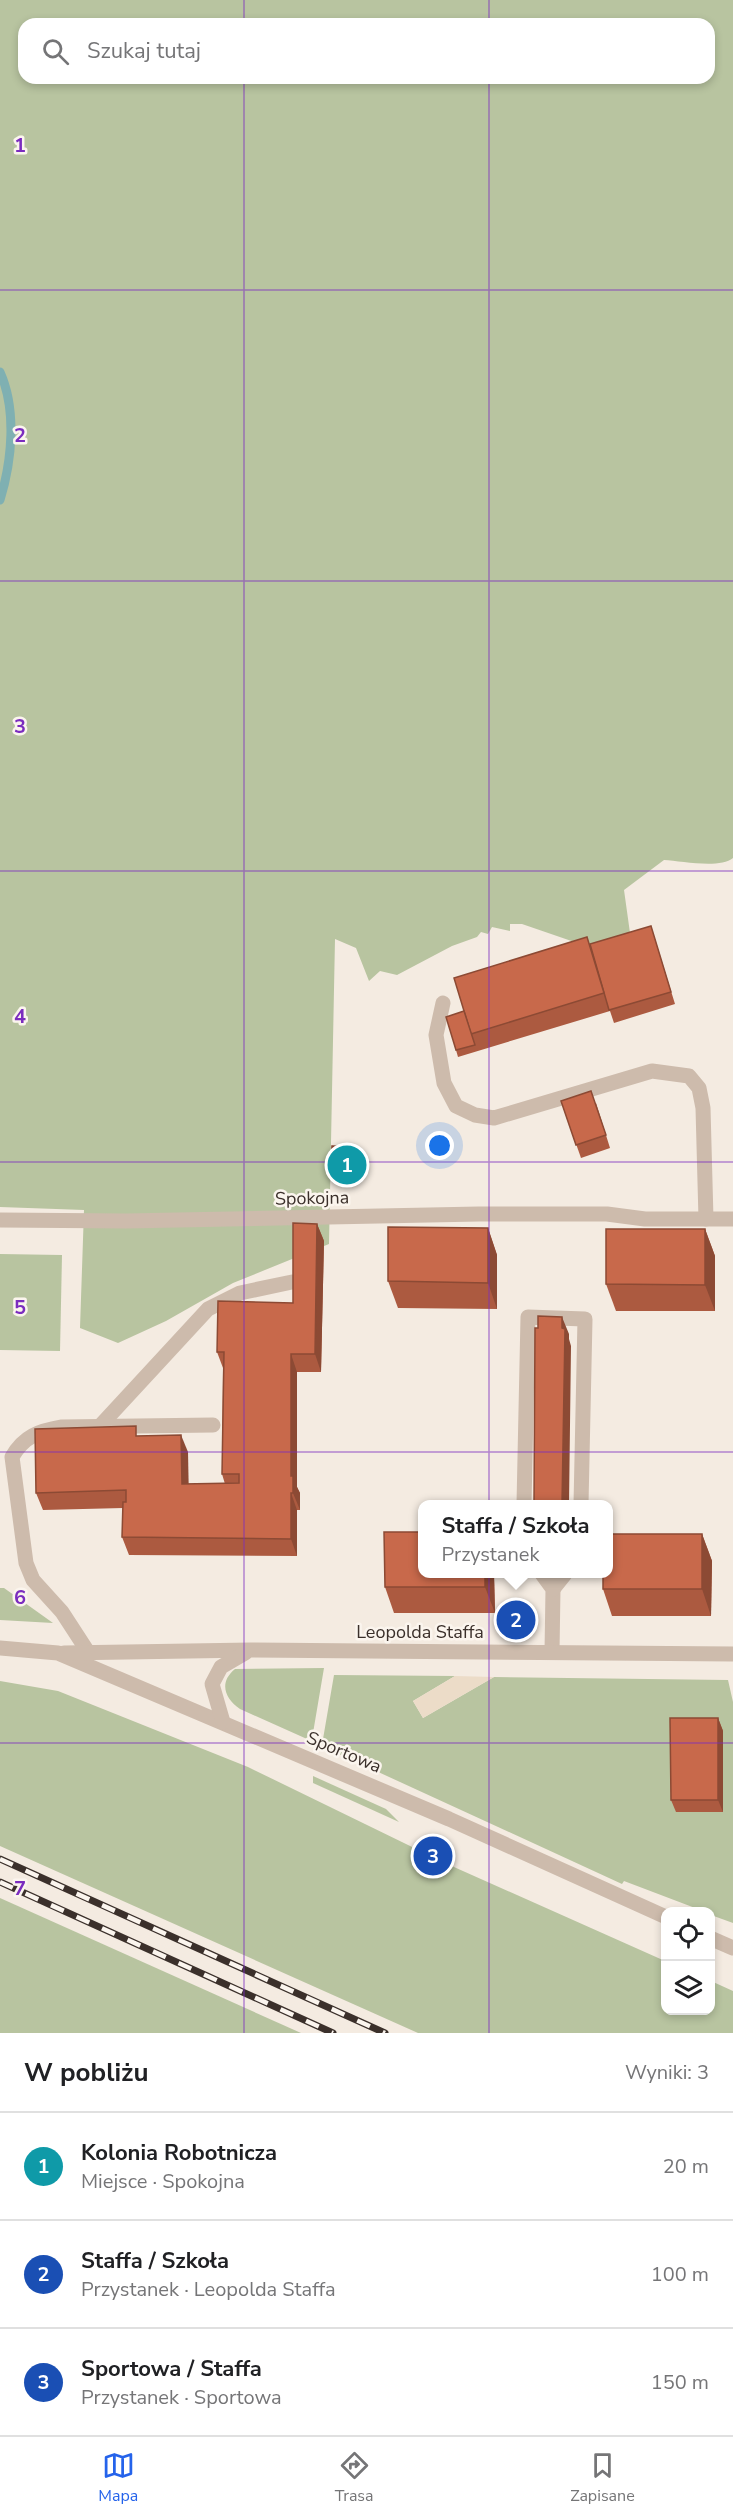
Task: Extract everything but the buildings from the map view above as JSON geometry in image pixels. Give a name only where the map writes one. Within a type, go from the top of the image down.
[{"type":"street","points":[[443,1003],[436,1035],[444,1083],[456,1106],[475,1115],[494,1118],[652,1071],[689,1076],[699,1088],[703,1108],[706,1219]]},
{"type":"street","name":"Spokojna","points":[[0,1220],[126,1221],[479,1214],[607,1215],[645,1219],[733,1220]]},
{"type":"street","points":[[99,1427],[208,1310],[240,1293],[292,1282]]},
{"type":"street","points":[[524,1500],[528,1317],[585,1319],[581,1500]]},
{"type":"street","points":[[88,1652],[62,1612],[33,1580],[26,1563],[12,1457],[21,1442],[40,1431],[62,1427],[213,1425]]},
{"type":"street","points":[[545,1578],[553,1588],[552,1652]]},
{"type":"street","points":[[553,1588],[562,1578]]},
{"type":"street","name":"Sportowa","points":[[0,1648],[58,1653],[449,1819],[661,1915]]},
{"type":"street","name":"Leopolda Staffa","points":[[223,1722],[213,1693],[215,1675],[228,1661],[251,1650]]},
{"type":"street","name":"Leopolda Staffa","points":[[58,1653],[251,1650],[733,1654]]},
{"type":"street","points":[[715,1940],[733,1948]]},
{"type":"green space","points":[[0,0],[733,0],[733,858],[710,864],[664,860],[624,890],[630,933],[586,946],[522,924],[510,924],[510,931],[492,927],[488,934],[481,932],[477,937],[452,946],[397,975],[380,971],[369,981],[356,948],[335,939],[329,1244],[233,1283],[166,1321],[118,1343],[80,1328],[84,1210],[0,1207]]},
{"type":"green space","points":[[0,1254],[62,1255],[60,1351],[0,1350]]},
{"type":"green space","points":[[0,1588],[4,1588],[53,1623],[0,1620]]},
{"type":"green space","points":[[324,1668],[313,1733],[308,1735],[307,1739],[240,1709],[227,1695],[225,1684],[235,1669]]},
{"type":"green space","points":[[334,1675],[455,1676],[413,1701],[423,1718],[494,1677],[728,1680],[733,1702],[733,1923],[715,1916],[715,1907],[692,1907],[624,1881],[622,1884],[326,1748],[323,1739]]},
{"type":"green space","points":[[0,1681],[58,1691],[248,1767],[445,1863],[661,1959],[661,2015],[715,2015],[715,1983],[733,1991],[733,2033],[418,2033],[0,1846]]},
{"type":"green space","points":[[313,1776],[386,1809],[399,1822],[313,1783]]},
{"type":"green space","points":[[0,1898],[301,2033],[0,2033]]},
{"type":"shaded area","points":[[455,1676],[494,1677],[423,1718],[413,1701]]},
{"type":"waterway","points":[[0,372],[11,419],[10,452],[0,500]]},
{"type":"railway","points":[[0,1859],[385,2033]]},
{"type":"railway","points":[[0,1882],[333,2033]]},
{"type":"place","name":"Kolonia Robotnicza","points":[[347,1165]]},
{"type":"place","name":"Staffa / Szkoła","points":[[516,1620]]},
{"type":"place","name":"Sportowa / Staffa","points":[[433,1856]]}]
